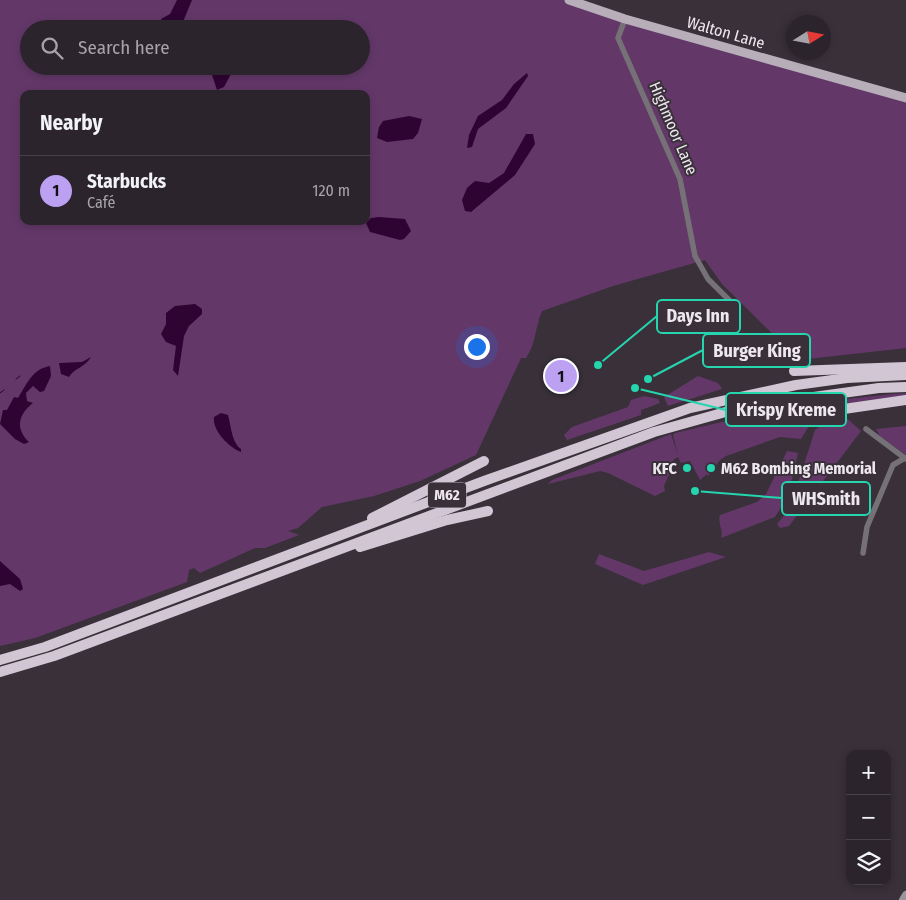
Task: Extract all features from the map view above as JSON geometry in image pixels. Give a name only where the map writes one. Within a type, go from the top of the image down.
[{"type":"highway","points":[[794,371],[906,367]]},
{"type":"highway","name":"M62","points":[[0,660],[45,647],[484,481],[690,408],[796,386],[846,378],[906,375]]},
{"type":"highway","name":"M62","points":[[0,672],[63,652],[602,451],[716,414],[793,398],[878,388],[906,387]]},
{"type":"highway","points":[[837,410],[906,400]]},
{"type":"highway","points":[[315,546],[484,461]]},
{"type":"highway","points":[[314,559],[373,544],[447,520],[488,511]]},
{"type":"main road","points":[[569,0],[586,3],[625,19]]},
{"type":"main road","name":"Walton Lane","points":[[625,19],[906,98]]},
{"type":"main road","points":[[903,900],[906,896]]},
{"type":"street","name":"Highmoor Lane","points":[[625,19],[618,38],[680,179],[694,256],[708,279],[730,301]]},
{"type":"street","points":[[863,553],[866,527],[893,465],[905,459],[866,429]]},
{"type":"shaded area","points":[[0,0],[569,0],[906,98],[906,348],[799,360],[722,284],[705,260],[613,286],[542,311],[529,353],[526,358],[521,358],[476,455],[420,481],[374,496],[322,507],[298,528],[288,531],[299,535],[265,548],[255,548],[200,573],[194,568],[189,570],[187,582],[35,638],[0,646]]},
{"type":"shaded area","points":[[177,0],[192,0],[184,20],[162,20],[170,14]]},
{"type":"shaded area","points":[[527,73],[528,76],[506,108],[478,129],[472,147],[467,148],[469,135],[478,116],[502,100],[514,84]]},
{"type":"shaded area","points":[[212,75],[230,75],[224,87],[217,90]]},
{"type":"shaded area","points":[[409,116],[422,119],[418,133],[413,139],[387,142],[377,138],[379,127],[383,121]]},
{"type":"shaded area","points":[[526,134],[533,134],[535,144],[515,175],[471,212],[465,211],[462,200],[467,188],[475,181],[489,183],[504,173]]},
{"type":"shaded area","points":[[371,218],[405,219],[411,231],[404,239],[400,240],[370,232],[367,225],[370,225]]},
{"type":"shaded area","points":[[195,304],[202,309],[202,314],[189,326],[184,336],[178,376],[173,370],[176,346],[166,342],[161,334],[166,324],[166,313],[175,306]]},
{"type":"shaded area","points":[[91,357],[69,377],[61,374],[59,363],[82,362]]},
{"type":"shaded area","points":[[50,366],[51,376],[44,391],[40,392],[33,386],[26,393],[27,401],[33,403],[22,415],[21,431],[29,442],[24,444],[15,439],[0,424],[3,410],[7,410],[14,397],[18,398],[34,374]]},
{"type":"shaded area","points":[[698,376],[718,383],[722,389],[668,406],[664,397]]},
{"type":"shaded area","points":[[906,393],[906,397],[830,406],[814,412],[815,416],[801,439],[780,437],[726,456],[720,460],[708,476],[707,474],[700,480],[690,461],[681,463],[678,457],[673,460],[674,463],[664,486],[665,491],[655,496],[600,471],[548,484],[552,480],[671,434],[678,455],[673,435],[675,433],[789,408],[847,399]]},
{"type":"shaded area","points":[[644,396],[658,399],[660,403],[641,410],[641,415],[567,440],[564,435],[572,427],[628,407],[631,400]]},
{"type":"shaded area","points":[[221,413],[228,415],[234,439],[241,452],[227,443],[216,428],[214,417]]},
{"type":"shaded area","points":[[843,415],[861,431],[789,526],[780,528],[777,524],[790,508],[815,430],[832,418]]},
{"type":"shaded area","points":[[906,426],[906,455],[880,436],[876,429]]},
{"type":"shaded area","points":[[787,451],[798,453],[788,496],[775,517],[721,538],[720,515],[757,502],[766,494]]},
{"type":"shaded area","points":[[709,552],[726,557],[643,585],[595,564],[599,554],[644,571]]},
{"type":"shaded area","points":[[0,561],[20,579],[23,589],[20,591],[10,584],[0,586]]},
{"type":"waterway","points":[[16,379],[20,376]]},
{"type":"waterway","points":[[0,393],[4,390]]},
{"type":"place","name":"Days Inn","points":[[598,365]]},
{"type":"place","name":"Starbucks","points":[[561,376]]},
{"type":"place","name":"Burger King","points":[[648,379]]},
{"type":"place","name":"Krispy Kreme","points":[[635,388]]},
{"type":"place","name":"KFC","points":[[687,468]]},
{"type":"place","name":"M62 Bombing Memorial","points":[[711,468]]},
{"type":"place","name":"WHSmith","points":[[695,491]]}]
